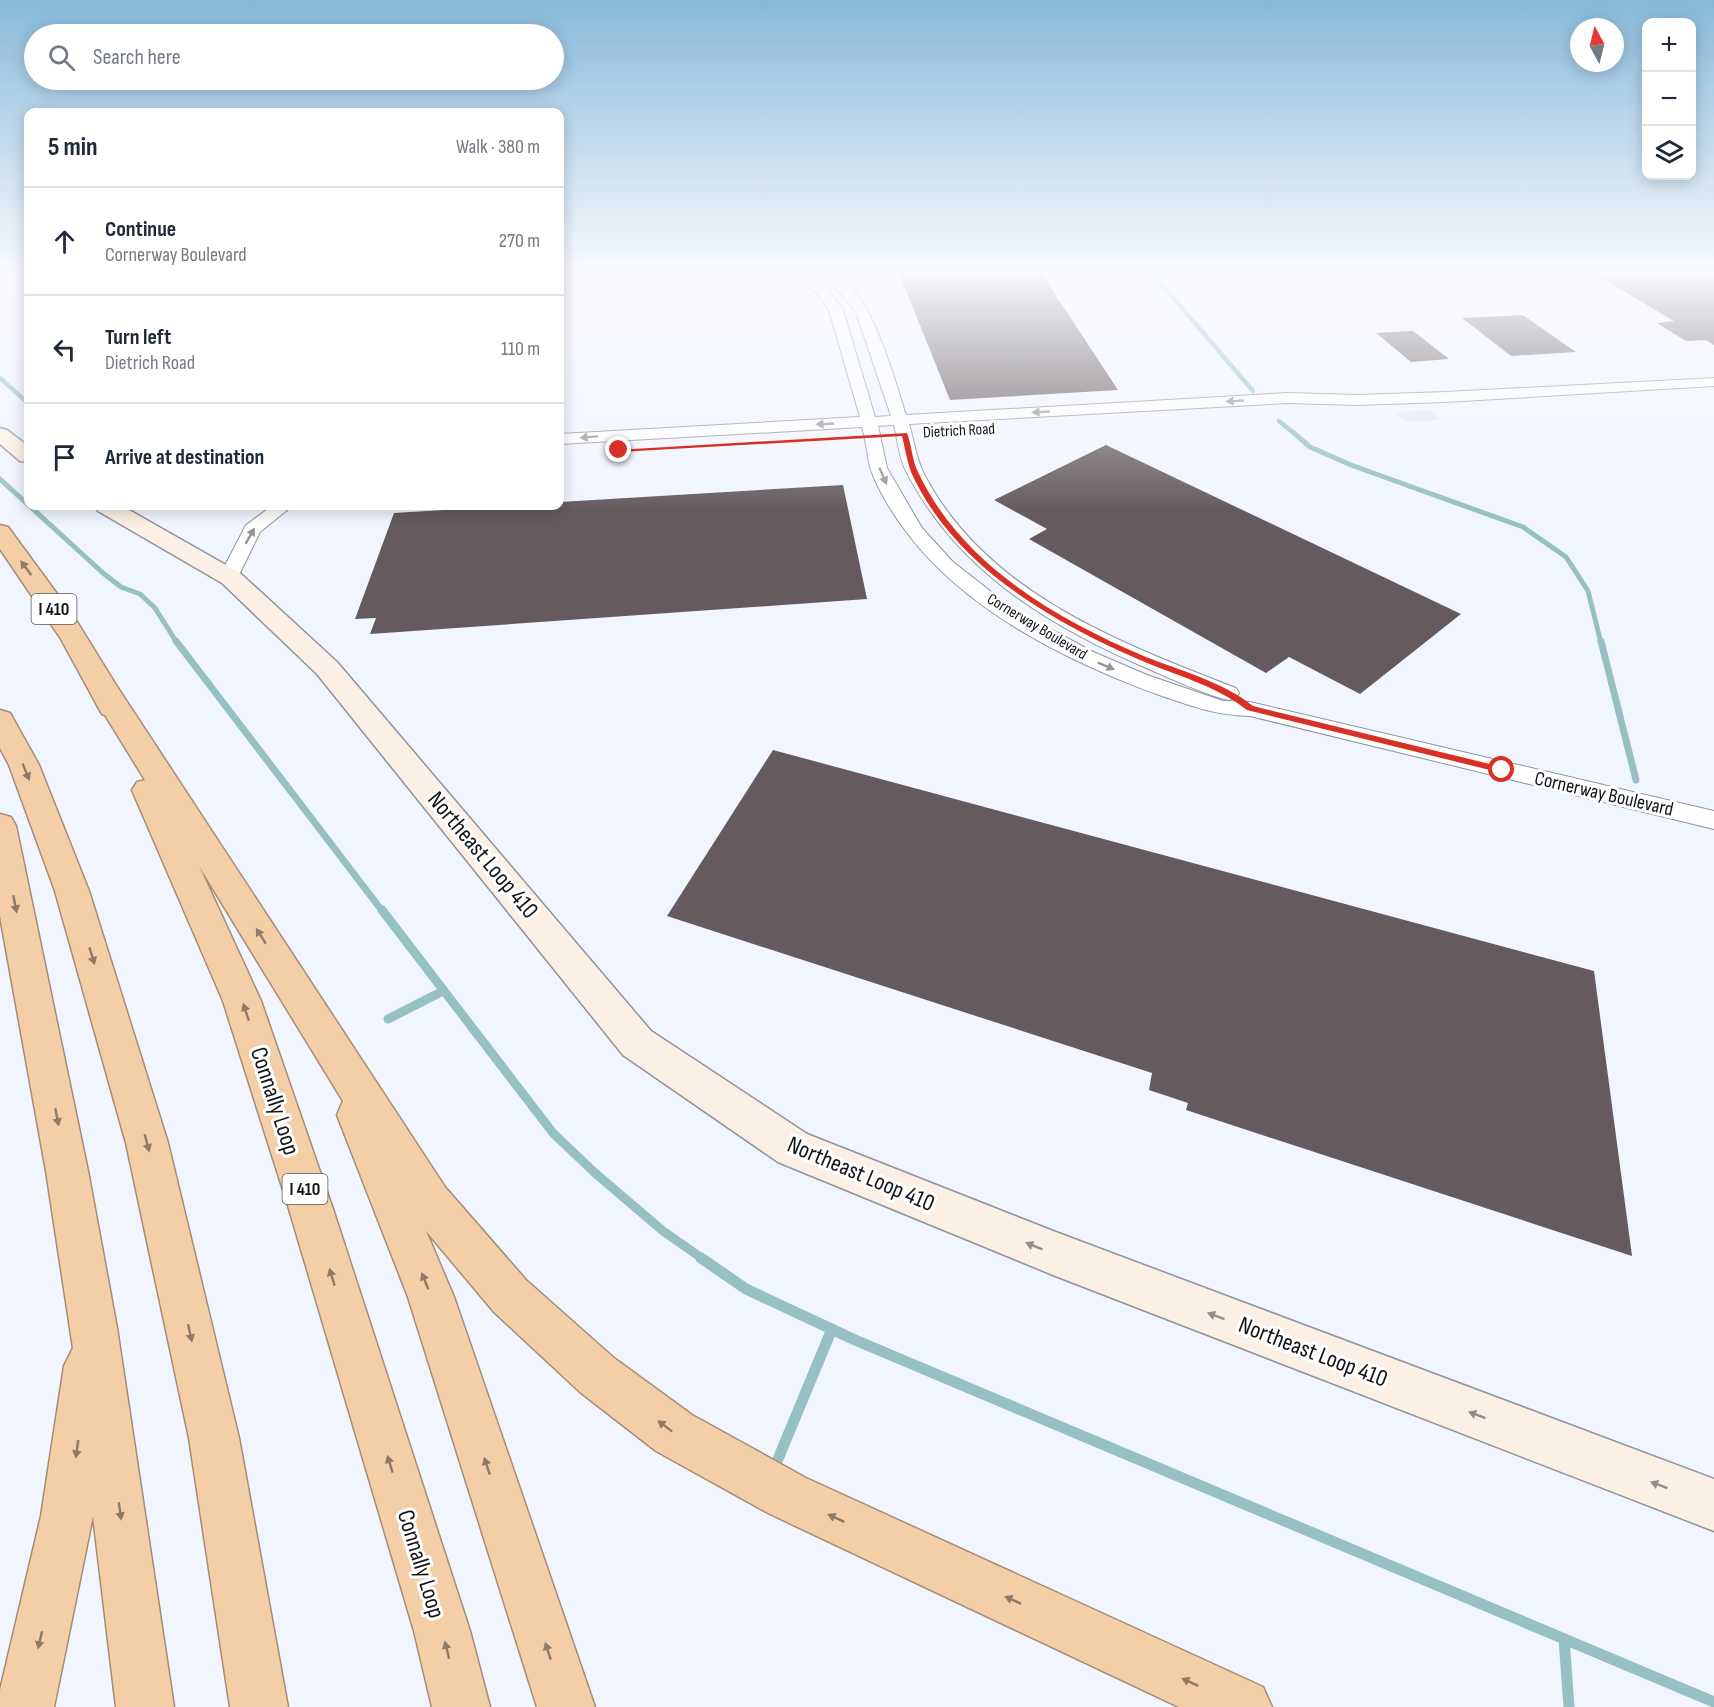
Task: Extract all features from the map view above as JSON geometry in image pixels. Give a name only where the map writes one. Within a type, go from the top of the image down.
[{"type":"highway","name":"Connally Loop","points":[[0,532],[45,594],[103,688],[242,1001],[311,1209],[442,1631],[461,1707]]},
{"type":"highway","points":[[103,688],[430,1202],[510,1296],[597,1375],[674,1432],[788,1496],[1243,1707]]},
{"type":"highway","points":[[0,720],[24,765],[72,891],[147,1143],[214,1438],[259,1707]]},
{"type":"highway","points":[[0,826],[67,1171],[94,1328],[145,1707]]},
{"type":"highway","points":[[326,1038],[431,1297],[566,1707]]},
{"type":"highway","points":[[25,1707],[67,1516],[94,1328]]},
{"type":"main road","points":[[0,434],[24,453]]},
{"type":"main road","name":"Northeast Loop 410","points":[[113,510],[229,577],[327,668],[637,1043],[793,1148],[1064,1258],[1714,1505]]},
{"type":"street","name":"Cornerway Boulevard","points":[[848,353],[879,468],[915,531],[946,566],[1005,612],[1084,656],[1139,680],[1221,708],[1250,708],[1714,820]]},
{"type":"street","name":"Cornerway Boulevard","points":[[877,353],[903,427],[914,470],[939,514],[961,543],[1001,578],[1038,604],[1082,629],[1140,657],[1235,696],[1250,708]]},
{"type":"street","name":"Dietrich Road","points":[[564,454],[870,429],[1187,418],[1332,407],[1357,400],[1714,382]]},
{"type":"street","name":"Dietrich Road","points":[[564,439],[870,429]]},
{"type":"street","points":[[229,577],[252,530],[278,510]]},
{"type":"shaded area","points":[[1430,410],[1441,420],[1406,422],[1395,412]]},
{"type":"building","points":[[931,353],[1093,353],[1118,390],[950,400]]},
{"type":"building","points":[[1400,353],[1441,353],[1449,359],[1411,362]]},
{"type":"building","points":[[1507,353],[1565,353],[1511,356]]},
{"type":"building","points":[[1106,445],[1461,614],[1360,694],[1289,657],[1266,673],[1029,539],[1047,529],[994,500]]},
{"type":"building","points":[[843,485],[867,599],[370,634],[376,618],[355,619],[394,513],[444,510],[564,510],[564,502]]},
{"type":"building","points":[[773,750],[1594,971],[1632,1256],[1186,1110],[1188,1103],[1149,1090],[1152,1073],[667,916]]},
{"type":"waterway","points":[[1220,353],[1253,391]]},
{"type":"waterway","points":[[0,378],[24,399]]},
{"type":"waterway","points":[[1279,421],[1296,435]]},
{"type":"waterway","points":[[1294,433],[1310,447],[1351,465],[1523,527],[1566,557],[1588,591],[1601,643]]},
{"type":"waterway","points":[[0,479],[24,501]]},
{"type":"waterway","points":[[34,510],[103,573],[121,587],[140,594],[155,608],[177,643]]},
{"type":"waterway","points":[[176,641],[383,912]]},
{"type":"waterway","points":[[1601,641],[1636,780]]},
{"type":"waterway","points":[[382,910],[553,1133],[595,1173],[663,1231],[703,1259]]},
{"type":"waterway","points":[[388,1019],[443,991]]},
{"type":"waterway","points":[[701,1258],[746,1289],[832,1329]]},
{"type":"waterway","points":[[778,1459],[832,1329]]},
{"type":"waterway","points":[[832,1329],[1714,1702]]},
{"type":"waterway","points":[[1564,1639],[1569,1707]]},
{"type":"route","points":[[619,450],[905,434],[914,470],[924,491],[961,543],[1001,578],[1038,604],[1082,629],[1140,657],[1235,696],[1250,708],[1502,770]]}]
